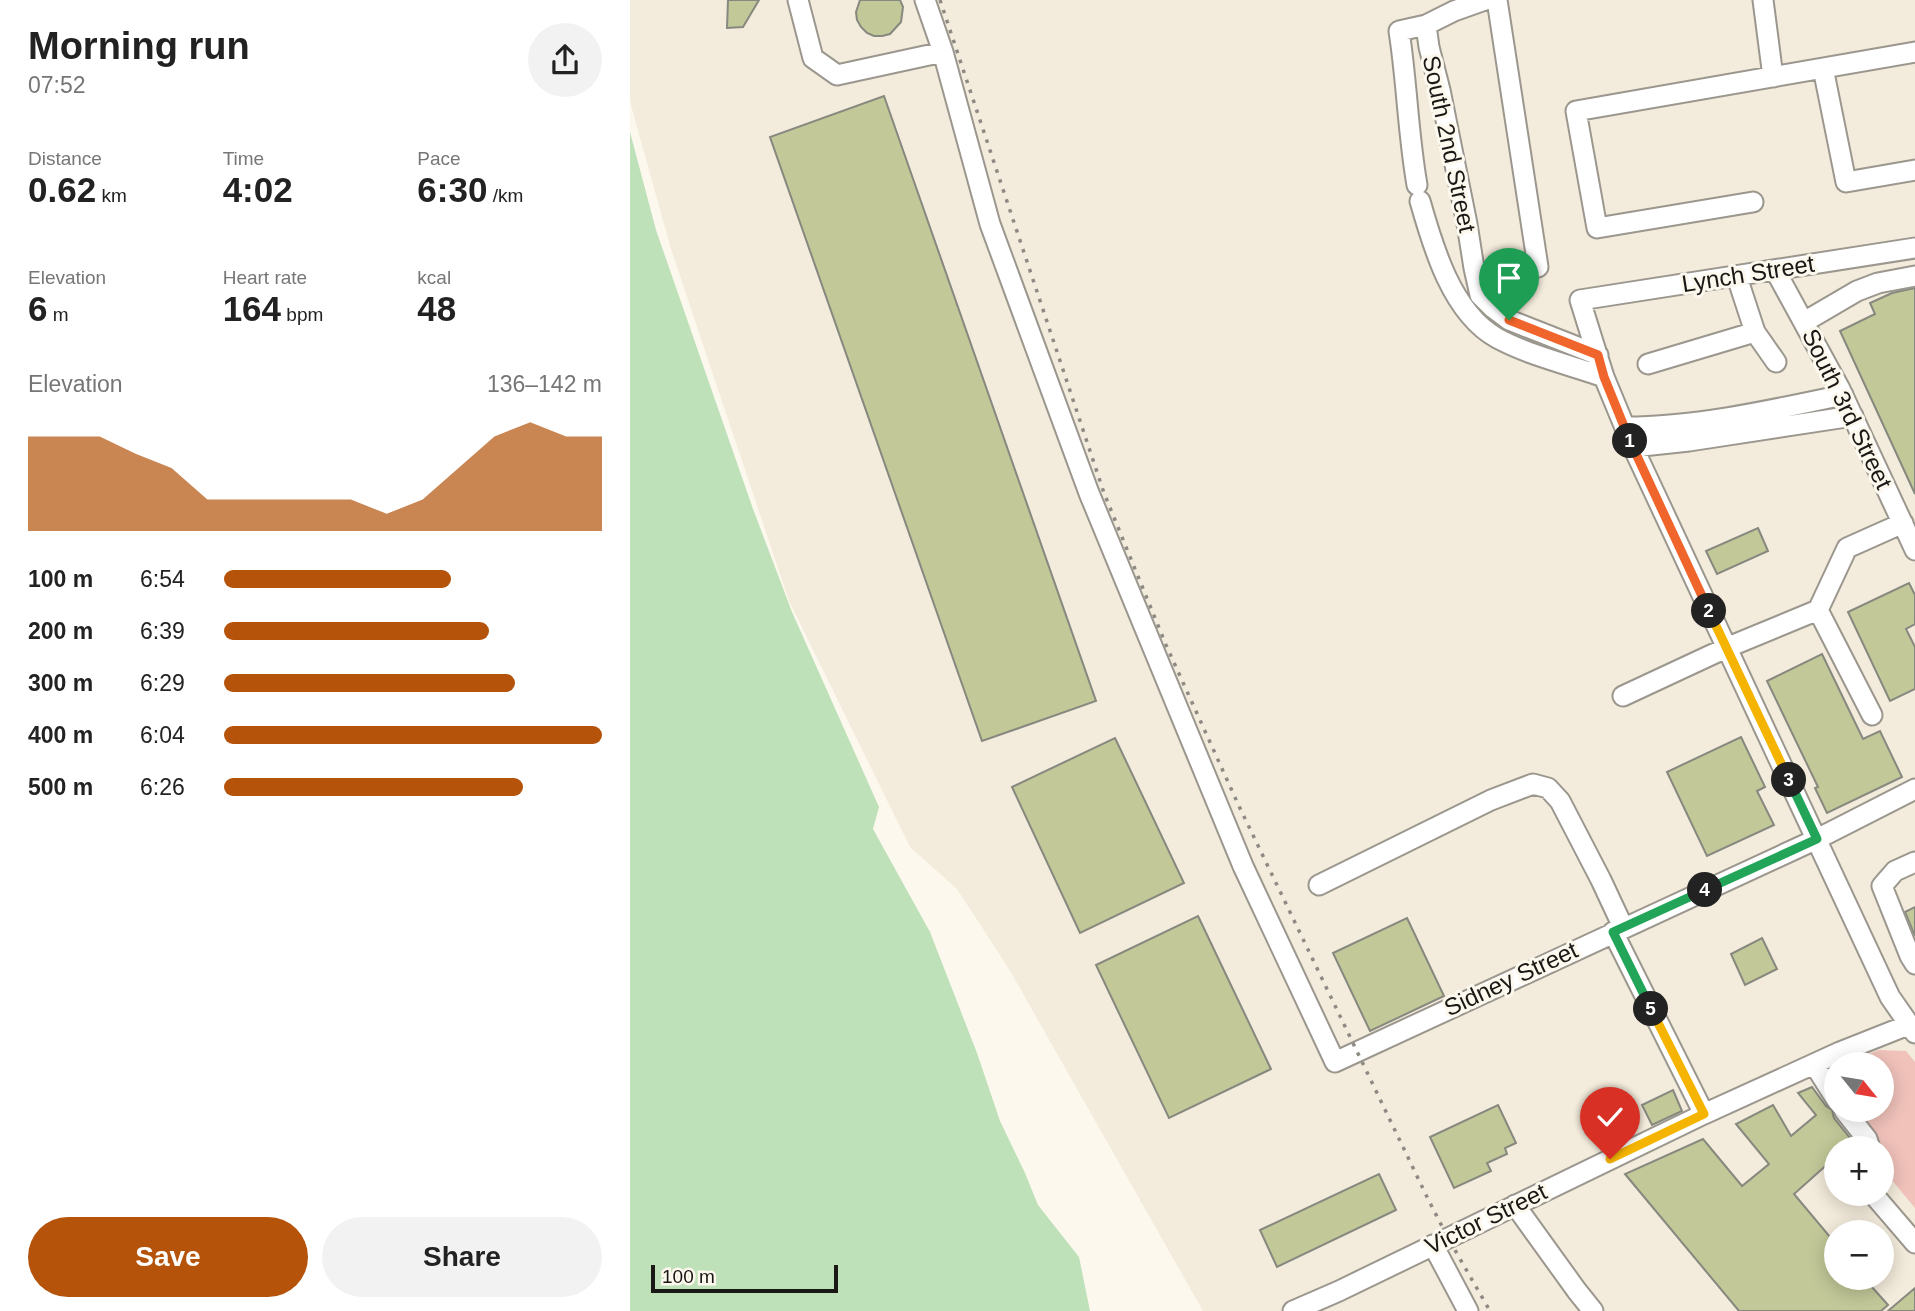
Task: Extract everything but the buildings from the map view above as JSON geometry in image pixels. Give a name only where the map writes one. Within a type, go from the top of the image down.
[{"type":"street","points":[[798,0],[813,58],[837,75],[943,52],[925,0]]},
{"type":"street","points":[[1426,25],[1454,10],[1485,0]]},
{"type":"street","points":[[1497,0],[1538,267]]},
{"type":"street","points":[[1763,0],[1773,77]]},
{"type":"street","name":"South 2nd Street","points":[[1598,355],[1509,320],[1480,295],[1426,25],[1399,31],[1418,193],[1432,244],[1456,294],[1471,316],[1495,337],[1518,348],[1604,377]]},
{"type":"street","name":"Sidney Street","points":[[943,52],[990,224],[1089,492],[1242,866],[1335,1062],[1817,839],[1915,789]]},
{"type":"street","points":[[1753,202],[1597,228],[1576,111],[1915,52]]},
{"type":"street","points":[[1824,68],[1846,182],[1915,170]]},
{"type":"street","name":"Lynch Street","points":[[1598,355],[1580,300],[1915,248]]},
{"type":"street","name":"South 3rd Street","points":[[1775,270],[1843,395],[1911,537]]},
{"type":"street","points":[[1804,322],[1857,291],[1878,283],[1915,276]]},
{"type":"street","points":[[1737,277],[1755,332],[1776,362]]},
{"type":"street","points":[[1648,364],[1755,332]]},
{"type":"street","points":[[1598,355],[1604,377],[1633,447],[1890,997],[1912,1029]]},
{"type":"street","points":[[1625,427],[1687,423],[1843,395]]},
{"type":"street","points":[[1633,447],[1853,416]]},
{"type":"street","points":[[1623,695],[1818,610],[1847,548],[1911,537]]},
{"type":"street","points":[[1818,610],[1872,715]]},
{"type":"street","points":[[1319,886],[1491,800],[1533,785],[1548,788],[1560,801],[1596,869],[1618,930],[1704,1114]]},
{"type":"street","points":[[1915,862],[1895,871],[1882,886],[1915,964]]},
{"type":"street","name":"Victor Street","points":[[1293,1311],[1704,1114],[1814,1064],[1912,1029]]},
{"type":"street","points":[[1814,1064],[1824,1080]]},
{"type":"street","points":[[1854,1122],[1865,1136]]},
{"type":"street","points":[[1515,1205],[1593,1311]]},
{"type":"street","points":[[1883,1206],[1915,1243]]},
{"type":"street","points":[[1433,1245],[1468,1311]]},
{"type":"shaded area","points":[[630,0],[1915,0],[1915,1311],[1203,1311],[1009,969],[957,889],[910,847],[789,601],[671,249],[630,100]]},
{"type":"shaded area","points":[[630,132],[656,230],[753,509],[792,612],[879,807],[873,829],[930,932],[1000,1121],[1038,1205],[1079,1257],[1090,1311],[630,1311]]},
{"type":"shaded area","points":[[1906,1051],[1915,1062],[1915,1208],[1894,1183],[1894,1136],[1870,1136],[1859,1122],[1894,1122],[1894,1052],[1874,1052]]},
{"type":"railway","points":[[940,0],[1104,493],[1166,645],[1238,804],[1428,1199],[1490,1311]]},
{"type":"route","points":[[1509,320],[1598,355],[1604,377],[1633,447],[1817,839],[1613,932],[1704,1114],[1610,1159]]}]
